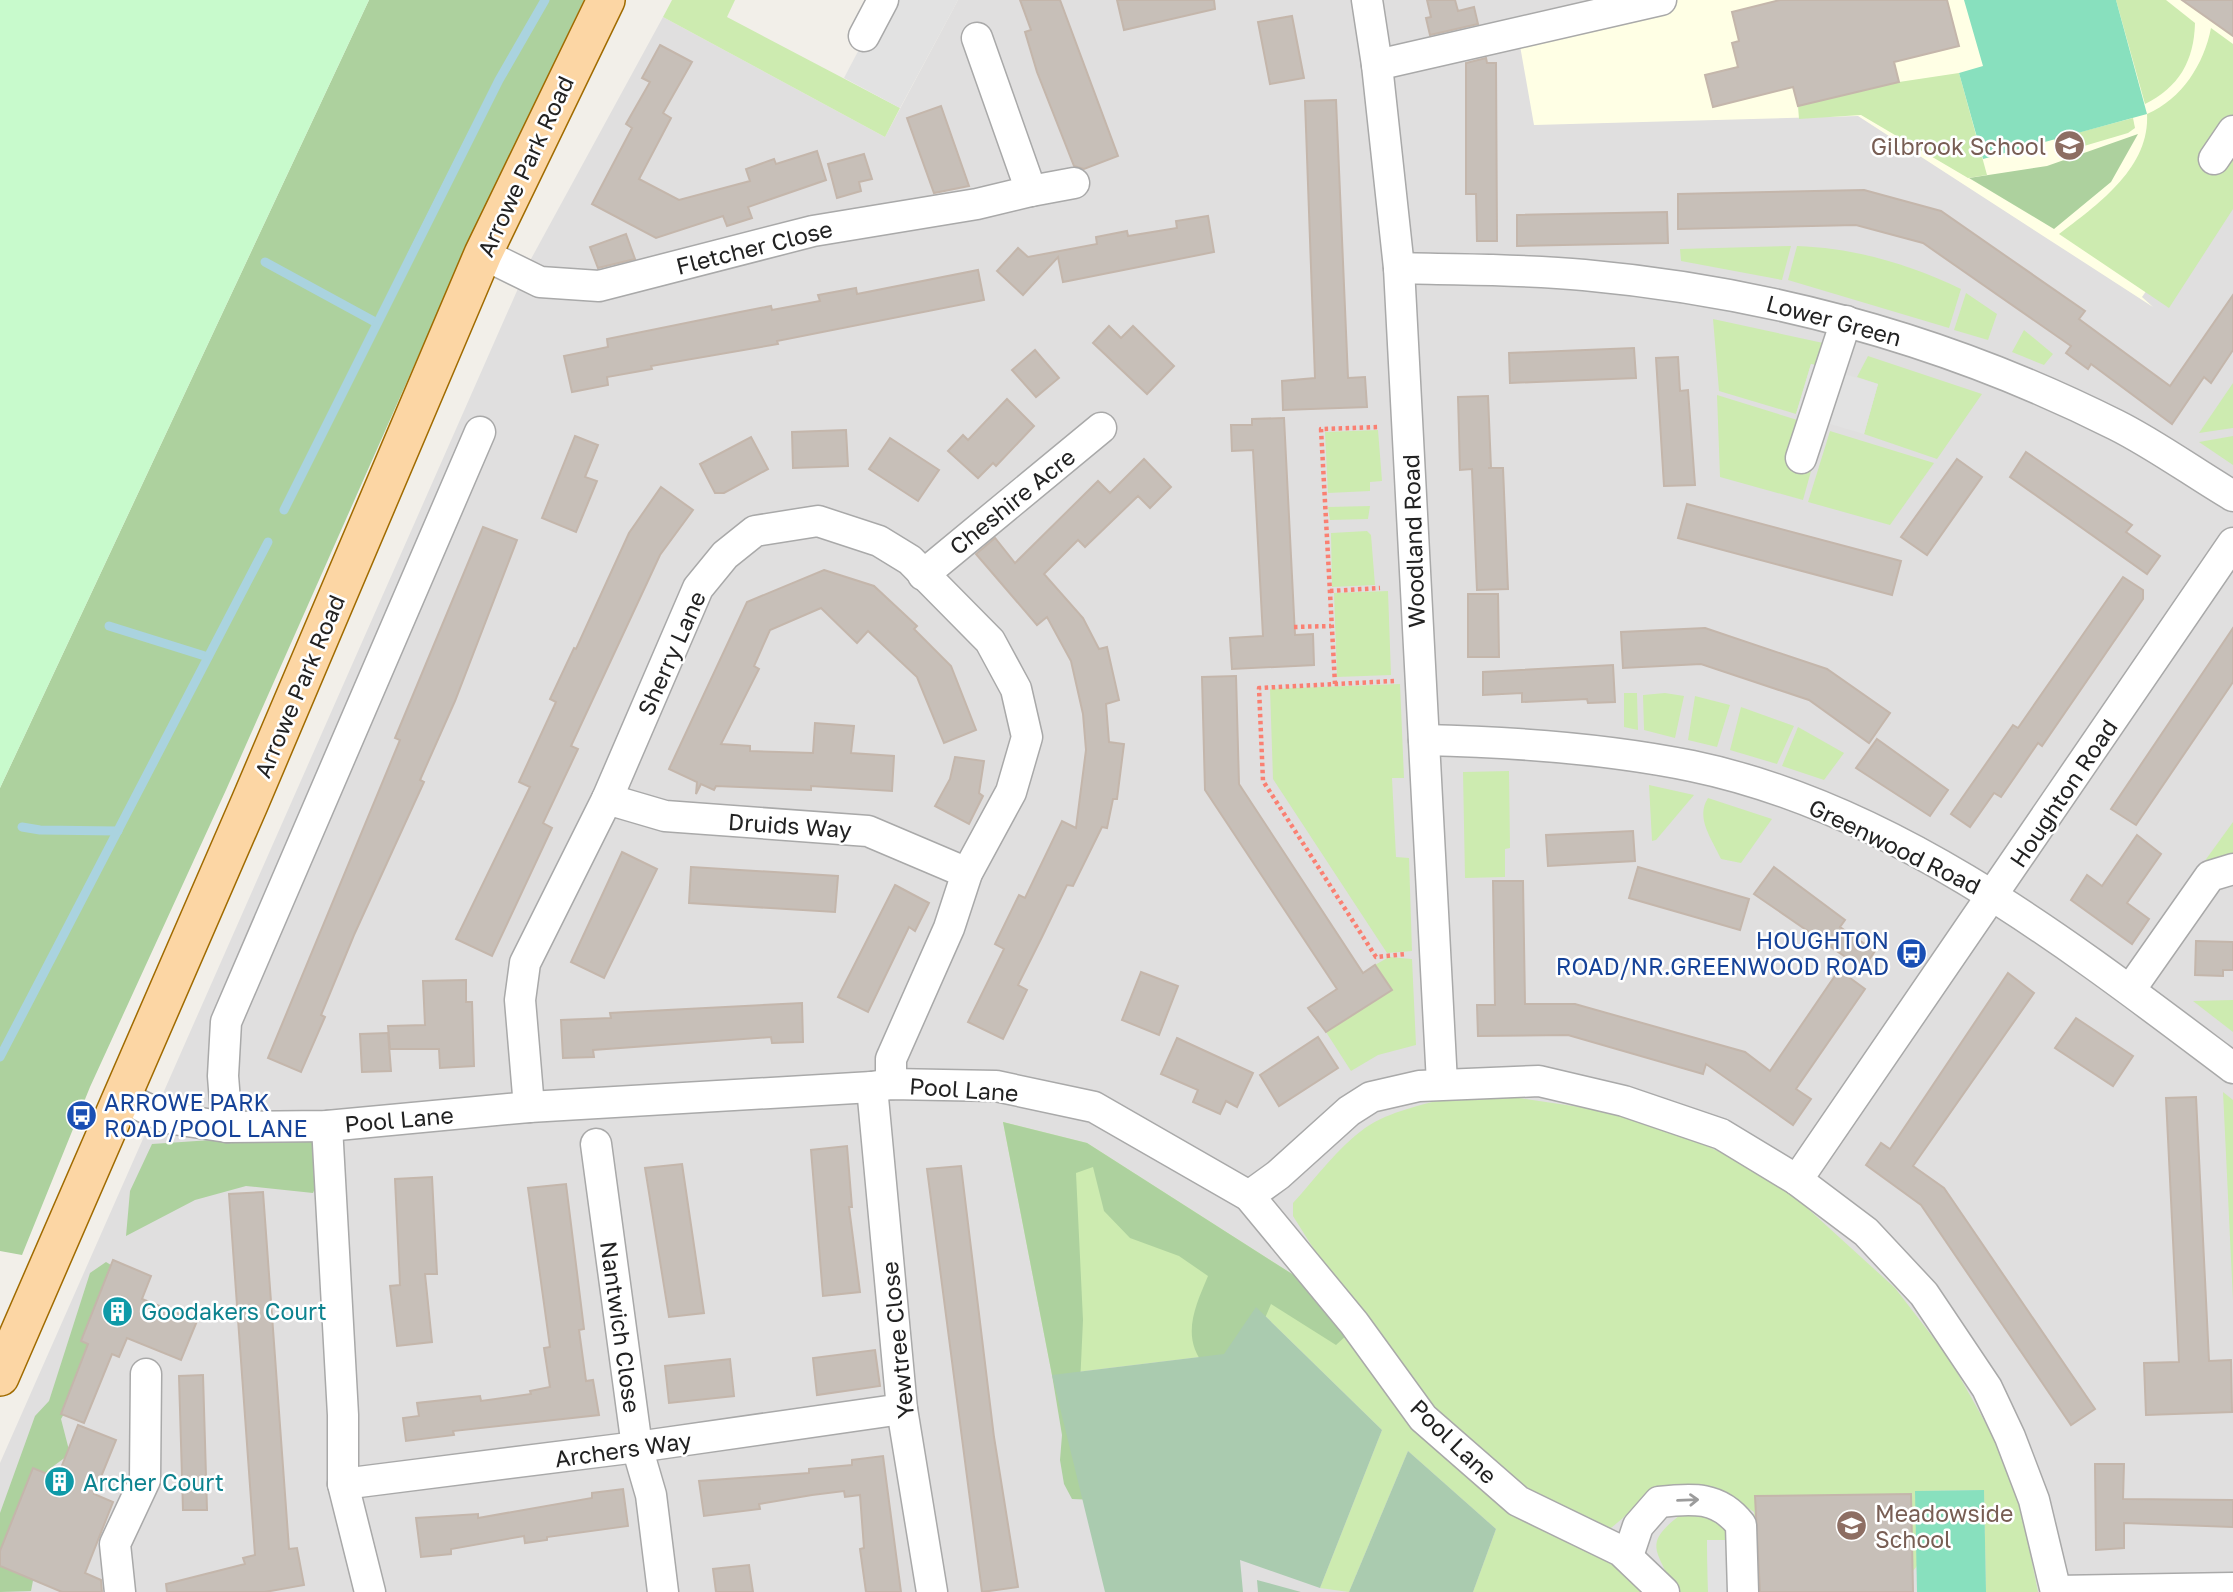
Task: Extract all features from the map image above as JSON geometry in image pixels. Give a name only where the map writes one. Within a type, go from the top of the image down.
[{"type":"main road","name":"Arrowe Park Road","points":[[3,1367],[122,1097],[483,254],[606,0]]},
{"type":"street","points":[[864,36],[883,0]]},
{"type":"street","name":"Woodland Road","points":[[1367,0],[1377,65],[1399,268],[1442,1083]]},
{"type":"street","points":[[1377,65],[1661,0]]},
{"type":"street","points":[[977,38],[1031,191]]},
{"type":"street","points":[[2214,159],[2233,131]]},
{"type":"street","name":"Fletcher Close","points":[[483,254],[540,282],[600,286],[813,231],[977,204],[1073,183]]},
{"type":"street","name":"Lower Green","points":[[1399,268],[1583,275],[1664,284],[1779,304],[1846,321],[1945,351],[2025,383],[2118,426],[2233,496]]},
{"type":"street","points":[[1801,458],[1846,321]]},
{"type":"street","name":"Cheshire Acre","points":[[923,575],[1101,428]]},
{"type":"street","points":[[227,1127],[223,1076],[226,1022],[480,432]]},
{"type":"street","name":"Sherry Lane","points":[[529,1107],[520,1000],[525,963],[607,799],[698,588],[725,555],[755,531],[818,522],[879,541],[910,560],[990,640],[1016,689],[1027,737],[1011,792],[967,873],[949,928],[881,1086]]},
{"type":"street","name":"Houghton Road","points":[[1797,1180],[2233,543]]},
{"type":"street","name":"Greenwood Road","points":[[1424,740],[1520,742],[1694,766],[1825,808],[1890,839],[1994,895],[2130,990],[2233,1068]]},
{"type":"street","name":"Druids Way","points":[[607,799],[665,816],[868,831],[967,873]]},
{"type":"street","points":[[2130,990],[2210,876],[2233,869]]},
{"type":"street","points":[[1248,1196],[1293,1163],[1332,1124],[1371,1097],[1403,1088],[1442,1083],[1539,1081],[1624,1101],[1721,1134],[1797,1180],[1866,1232],[1924,1294],[1987,1388],[2034,1500],[2056,1591],[2233,1588]]},
{"type":"street","name":"Pool Lane","points":[[122,1097],[167,1118],[227,1127],[327,1126],[529,1107],[881,1086],[996,1086],[1094,1107],[1248,1196],[1354,1323],[1423,1418],[1518,1501],[1628,1556],[1664,1592]]},
{"type":"street","name":"Yewtree Close","points":[[881,1086],[902,1409],[932,1592]]},
{"type":"street","points":[[327,1126],[343,1415],[343,1484],[370,1592]]},
{"type":"street","name":"Nantwich Close","points":[[596,1144],[637,1447],[651,1495],[663,1592]]},
{"type":"street","points":[[120,1592],[116,1544],[145,1480],[146,1374]]},
{"type":"street","name":"Archers Way","points":[[343,1484],[637,1447],[902,1409]]},
{"type":"street","points":[[1628,1556],[1638,1526],[1659,1502],[1694,1498],[1720,1505],[1741,1525],[1743,1592]]},
{"type":"path","points":[[1335,684],[1321,429],[1408,426]]},
{"type":"path","points":[[1330,591],[1380,589]]},
{"type":"path","points":[[1294,627],[1332,626]]},
{"type":"path","points":[[1419,679],[1259,688],[1263,781],[1376,957],[1434,951]]},
{"type":"shaded area","points":[[885,0],[958,0],[900,108],[844,78]]},
{"type":"shaded area","points":[[958,0],[2233,0],[2233,1592],[0,1592],[0,1463],[531,259],[663,17],[885,137]]},
{"type":"shaded area","name":"Gilbrook School","points":[[1607,0],[2233,0],[2233,168],[2142,297],[2153,307],[1858,116],[1534,125],[1516,23]]},
{"type":"shaded area","points":[[1811,364],[1878,384],[1864,434],[1796,414]]},
{"type":"shaded area","points":[[1256,1307],[1382,1430],[1320,1588],[1240,1560],[1243,1592],[1105,1592],[1052,1375],[1224,1354]]},
{"type":"shaded area","points":[[1408,1451],[1496,1529],[1473,1592],[1349,1592]]},
{"type":"shaded area","points":[[1707,1540],[1728,1540],[1756,1592],[1708,1592]]},
{"type":"shaded area","points":[[1257,1580],[1301,1592],[1258,1592]]},
{"type":"green space","points":[[0,0],[369,0],[0,788]]},
{"type":"green space","points":[[369,0],[584,0],[467,246],[226,790],[90,1087],[22,1255],[0,1251],[0,788]]},
{"type":"green space","points":[[672,0],[735,0],[727,17],[900,108],[885,137],[663,17]]},
{"type":"green space","points":[[1964,0],[2116,0],[2147,114],[1983,159],[1959,73],[1983,66]]},
{"type":"green space","points":[[2116,0],[2166,0],[2195,23],[2192,49],[2182,71],[2167,90],[2145,104]]},
{"type":"green space","points":[[2211,28],[2233,44],[2233,209],[2169,308],[2059,234],[2104,198],[2130,168],[2146,133],[2147,114],[2171,99],[2190,79],[2203,55]]},
{"type":"green space","points":[[1959,73],[1987,175],[1968,178],[1861,115],[1799,119],[1798,106],[1899,82]]},
{"type":"green space","points":[[2133,118],[2135,128],[2128,133],[2057,154],[2054,139]]},
{"type":"green space","points":[[2138,134],[2111,182],[2054,229],[1969,178],[2047,166]]},
{"type":"green space","points":[[1791,246],[1782,280],[1681,261],[1680,249]]},
{"type":"green space","points":[[1797,246],[1840,250],[1881,259],[1922,272],[1961,289],[1949,328],[1788,280]]},
{"type":"green space","points":[[1966,293],[1997,314],[1988,340],[1954,330]]},
{"type":"green space","points":[[1713,319],[1837,346],[1833,370],[1811,364],[1796,414],[1719,391]]},
{"type":"green space","points":[[2024,330],[2053,354],[2044,365],[2012,352]]},
{"type":"green space","points":[[1868,356],[1982,394],[1937,459],[1864,434],[1878,384],[1857,377]]},
{"type":"green space","points":[[2233,383],[2233,428],[2199,433]]},
{"type":"green space","points":[[1717,395],[1823,428],[1803,500],[1720,477]]},
{"type":"green space","points":[[1378,430],[1382,481],[1370,482],[1370,491],[1328,493],[1325,432]]},
{"type":"green space","points":[[1830,431],[1934,463],[1890,525],[1808,502]]},
{"type":"green space","points":[[2233,436],[2233,465],[2199,442]]},
{"type":"green space","points":[[1370,506],[1368,519],[1330,520],[1328,507]]},
{"type":"green space","points":[[1367,531],[1371,535],[1375,585],[1332,587],[1331,533]]},
{"type":"green space","points":[[1388,591],[1391,675],[1337,677],[1334,593]]},
{"type":"green space","points":[[1400,684],[1404,778],[1392,778],[1396,857],[1409,858],[1412,951],[1387,953],[1273,779],[1270,689]]},
{"type":"green space","points":[[1624,693],[1637,693],[1638,730],[1624,727]]},
{"type":"green space","points":[[1665,693],[1684,696],[1675,738],[1644,730],[1643,695]]},
{"type":"green space","points":[[1695,696],[1730,705],[1717,747],[1688,740]]},
{"type":"green space","points":[[1741,707],[1794,726],[1777,764],[1730,750]]},
{"type":"green space","points":[[1798,727],[1844,753],[1824,780],[1782,766]]},
{"type":"green space","points":[[1509,771],[1510,848],[1505,849],[1505,877],[1465,878],[1463,772]]},
{"type":"green space","points":[[1649,785],[1694,795],[1656,840],[1652,841]]},
{"type":"green space","points":[[1708,798],[1772,819],[1741,863],[1721,859],[1704,821],[1704,806]]},
{"type":"green space","points":[[2233,822],[2233,857],[2212,867],[2204,862]]},
{"type":"green space","points":[[1389,957],[1412,959],[1416,1045],[1378,1055],[1351,1071],[1326,1032],[1392,990],[1375,965]]},
{"type":"green space","points":[[2233,1000],[2233,1032],[2193,1001]]},
{"type":"green space","points":[[2223,1092],[2233,1100],[2233,1301]]},
{"type":"green space","points":[[1452,1097],[1519,1098],[1620,1113],[1685,1136],[1772,1176],[1895,1288],[1949,1358],[1994,1438],[2021,1508],[2038,1592],[1986,1592],[1984,1490],[1916,1491],[1917,1566],[1912,1572],[1910,1494],[1755,1496],[1755,1524],[1754,1512],[1730,1498],[1704,1491],[1677,1491],[1645,1500],[1611,1528],[1595,1527],[1523,1493],[1431,1409],[1325,1267],[1293,1216],[1293,1203],[1336,1154],[1365,1128],[1396,1113]]},
{"type":"green space","points":[[1003,1122],[1087,1143],[1314,1288],[1416,1422],[1633,1573],[1653,1592],[1473,1592],[1496,1529],[1408,1451],[1349,1592],[1320,1588],[1382,1430],[1256,1307],[1225,1354],[1052,1375]]},
{"type":"green space","points":[[1003,1122],[1087,1143],[1314,1288],[1349,1333],[1336,1345],[1271,1304],[1251,1351],[1206,1367],[1194,1345],[1192,1322],[1208,1276],[1179,1256],[1130,1238],[1104,1211],[1093,1167],[1076,1173],[1083,1320],[1080,1385],[1096,1500],[1072,1499],[1064,1484],[1060,1460],[1062,1435],[1052,1375]]},
{"type":"green space","points":[[315,1133],[317,1184],[313,1193],[246,1186],[195,1200],[126,1236],[130,1191],[152,1144]]},
{"type":"green space","points":[[106,1262],[121,1271],[86,1376],[61,1419],[70,1454],[48,1470],[30,1515],[35,1570],[31,1591],[0,1592],[0,1513],[35,1416],[49,1401],[90,1273]]},
{"type":"green space","points":[[1984,1490],[1986,1592],[1917,1592],[1915,1491]]},
{"type":"green space","points":[[1688,1509],[1720,1515],[1727,1530],[1728,1540],[1707,1540],[1708,1592],[1675,1592],[1656,1547],[1663,1531]]},
{"type":"building","points":[[1020,0],[1060,0],[1118,156],[1084,169],[1074,166],[1037,72],[1025,32],[1031,30]]},
{"type":"building","points":[[1117,0],[1214,0],[1215,9],[1124,30]]},
{"type":"building","points":[[1427,0],[1455,0],[1458,11],[1474,7],[1478,24],[1430,35],[1426,18],[1431,17]]},
{"type":"building","points":[[1780,0],[1947,0],[1959,46],[1894,62],[1899,82],[1798,106],[1793,87],[1713,107],[1705,75],[1738,67],[1732,43],[1739,41],[1732,12]]},
{"type":"building","points":[[2182,0],[2233,0],[2233,36]]},
{"type":"building","points":[[1292,16],[1304,78],[1270,84],[1258,22]]},
{"type":"building","points":[[660,45],[692,62],[663,113],[671,118],[639,179],[679,200],[750,181],[746,169],[774,159],[776,164],[817,151],[826,180],[748,207],[752,218],[727,226],[723,216],[656,238],[592,204],[632,128],[626,124],[650,82],[642,78]]},
{"type":"building","points":[[1486,58],[1487,63],[1496,63],[1497,241],[1477,241],[1476,194],[1466,194],[1466,63]]},
{"type":"building","points":[[1336,100],[1348,378],[1365,377],[1367,407],[1283,410],[1282,381],[1315,378],[1305,101]]},
{"type":"building","points":[[941,106],[969,186],[934,193],[907,118]]},
{"type":"building","points":[[864,154],[872,179],[859,182],[861,191],[837,198],[828,164]]},
{"type":"building","points":[[1864,190],[1941,211],[2085,311],[2079,319],[2170,386],[2233,295],[2233,350],[2211,383],[2204,377],[2172,424],[2091,364],[2088,369],[2066,353],[2071,346],[1923,243],[1856,225],[1678,229],[1678,194]]},
{"type":"building","points":[[1667,212],[1668,243],[1517,246],[1517,215]]},
{"type":"building","points":[[1208,216],[1214,252],[1063,282],[1058,257],[1023,295],[997,271],[1018,248],[1028,257],[1097,244],[1096,237],[1127,231],[1128,236],[1177,228],[1176,221]]},
{"type":"building","points":[[626,234],[635,259],[598,268],[590,247]]},
{"type":"building","points":[[978,270],[984,300],[777,341],[778,344],[651,366],[652,369],[607,377],[608,385],[572,392],[564,356],[608,347],[607,339],[771,306],[772,310],[820,301],[818,295],[856,288],[857,294]]},
{"type":"building","points":[[1109,326],[1121,338],[1133,326],[1174,366],[1147,394],[1093,343]]},
{"type":"building","points":[[1634,348],[1636,378],[1510,383],[1509,353]]},
{"type":"building","points":[[1035,350],[1059,378],[1036,397],[1012,370]]},
{"type":"building","points":[[1678,357],[1680,391],[1688,390],[1695,485],[1664,486],[1656,358]]},
{"type":"building","points":[[1488,396],[1491,468],[1503,468],[1508,589],[1477,590],[1472,469],[1460,470],[1458,397]]},
{"type":"building","points":[[1007,399],[1034,426],[996,466],[993,463],[978,478],[948,451],[963,435],[968,440]]},
{"type":"building","points":[[1284,418],[1295,635],[1313,634],[1314,665],[1232,669],[1230,638],[1263,636],[1253,450],[1232,451],[1231,425],[1252,425],[1252,419]]},
{"type":"building","points":[[846,430],[848,466],[793,468],[792,432]]},
{"type":"building","points":[[575,436],[598,445],[585,477],[597,481],[576,532],[542,518]]},
{"type":"building","points":[[751,437],[768,469],[724,493],[715,493],[700,464]]},
{"type":"building","points":[[890,438],[939,470],[918,501],[869,469]]},
{"type":"building","points":[[2026,452],[2132,525],[2126,532],[2160,556],[2147,574],[2010,477]]},
{"type":"building","points":[[1144,459],[1171,487],[1150,508],[1138,496],[1085,547],[1078,540],[1044,574],[1083,618],[1099,649],[1107,647],[1119,700],[1106,704],[1109,742],[1124,744],[1117,799],[1113,799],[1107,828],[1102,827],[1073,886],[1067,885],[1018,985],[1027,990],[1003,1039],[968,1022],[1004,949],[995,944],[1019,895],[1025,898],[1062,821],[1076,828],[1086,750],[1083,714],[1071,661],[1047,617],[1037,625],[976,554],[995,538],[1015,563],[1098,481],[1110,493]]},
{"type":"building","points":[[1957,459],[1982,477],[1927,555],[1901,537]]},
{"type":"building","points":[[661,487],[693,510],[660,555],[571,746],[578,749],[543,823],[552,828],[492,956],[456,939],[530,787],[519,782],[556,702],[550,699],[629,533]]},
{"type":"building","points":[[1687,504],[1901,561],[1892,595],[1678,538]]},
{"type":"building","points":[[483,527],[517,540],[455,701],[420,780],[424,782],[354,935],[321,1015],[325,1017],[301,1072],[268,1058],[400,740],[395,738]]},
{"type":"building","points":[[824,570],[874,586],[917,626],[914,629],[951,666],[976,730],[944,743],[917,677],[868,631],[857,643],[821,608],[770,630],[754,666],[759,669],[721,744],[750,746],[750,751],[813,753],[815,723],[854,726],[851,753],[894,756],[892,791],[811,786],[811,790],[716,786],[714,790],[701,784],[696,794],[697,782],[669,769],[747,602]]},
{"type":"building","points":[[2123,577],[2143,590],[2143,599],[2042,746],[2038,743],[2001,797],[1994,793],[1970,827],[1951,814],[2013,725],[2018,728]]},
{"type":"building","points":[[1468,594],[1498,594],[1499,657],[1468,657]]},
{"type":"building","points":[[1705,628],[1827,669],[1890,713],[1869,743],[1809,700],[1701,664],[1623,668],[1621,632]]},
{"type":"building","points":[[2233,628],[2233,682],[2136,825],[2111,809]]},
{"type":"building","points":[[1613,665],[1615,702],[1588,703],[1587,699],[1522,702],[1522,693],[1483,695],[1483,672]]},
{"type":"building","points":[[1236,676],[1239,784],[1363,973],[1375,965],[1392,990],[1326,1032],[1308,1008],[1337,989],[1205,790],[1202,677]]},
{"type":"building","points":[[1877,739],[1948,790],[1930,816],[1856,768]]},
{"type":"building","points":[[955,757],[984,761],[979,793],[983,796],[969,824],[935,806],[950,779]]},
{"type":"building","points":[[1633,831],[1635,861],[1548,866],[1546,835]]},
{"type":"building","points":[[2137,835],[2161,854],[2127,903],[2149,919],[2132,944],[2071,900],[2087,875],[2102,886]]},
{"type":"building","points":[[622,852],[657,869],[604,978],[571,962]]},
{"type":"building","points":[[691,867],[838,876],[835,912],[689,903]]},
{"type":"building","points":[[1638,867],[1749,899],[1740,930],[1629,898]]},
{"type":"building","points":[[1774,867],[1845,920],[1840,927],[1875,951],[1863,969],[1754,894]]},
{"type":"building","points":[[1493,881],[1523,881],[1525,1004],[1575,1004],[1745,1052],[1770,1071],[1839,970],[1865,989],[1796,1089],[1811,1099],[1793,1125],[1706,1064],[1703,1074],[1568,1035],[1478,1036],[1477,1005],[1495,1005]]},
{"type":"building","points":[[895,885],[929,903],[915,931],[909,927],[868,1012],[838,997]]},
{"type":"building","points":[[2196,941],[2233,942],[2233,970],[2223,970],[2223,976],[2195,975]]},
{"type":"building","points":[[1141,972],[1178,986],[1159,1035],[1122,1020]]},
{"type":"building","points":[[2008,973],[2034,993],[1913,1166],[1944,1188],[2095,1409],[2071,1425],[1921,1205],[1866,1165],[1881,1143],[1890,1149]]},
{"type":"building","points":[[466,980],[466,1002],[472,1002],[474,1066],[440,1068],[439,1049],[390,1049],[388,1026],[425,1025],[423,981]]},
{"type":"building","points":[[802,1003],[803,1042],[772,1043],[771,1037],[593,1050],[594,1057],[563,1058],[561,1020],[611,1018],[610,1013]]},
{"type":"building","points":[[2076,1018],[2133,1056],[2113,1086],[2055,1048]]},
{"type":"building","points":[[388,1033],[391,1071],[362,1072],[360,1034]]},
{"type":"building","points":[[1318,1037],[1338,1068],[1279,1106],[1260,1075]]},
{"type":"building","points":[[1177,1038],[1253,1073],[1237,1107],[1226,1101],[1220,1114],[1193,1102],[1198,1090],[1161,1074]]},
{"type":"building","points":[[2196,1097],[2209,1361],[2231,1360],[2232,1412],[2146,1415],[2144,1363],[2179,1362],[2166,1098]]},
{"type":"building","points":[[847,1146],[852,1207],[849,1207],[860,1292],[823,1296],[811,1150]]},
{"type":"building","points":[[682,1164],[704,1313],[669,1317],[645,1168]]},
{"type":"building","points":[[961,1166],[994,1437],[1018,1587],[982,1592],[927,1169]]},
{"type":"building","points":[[432,1177],[437,1274],[425,1274],[432,1342],[397,1346],[390,1286],[400,1285],[395,1179]]},
{"type":"building","points":[[566,1184],[584,1329],[579,1330],[586,1381],[593,1380],[599,1415],[453,1431],[454,1435],[406,1441],[403,1418],[419,1416],[417,1403],[480,1396],[481,1401],[531,1394],[530,1391],[550,1387],[544,1348],[550,1347],[528,1188]]},
{"type":"building","points":[[263,1192],[289,1549],[297,1548],[304,1585],[265,1592],[167,1592],[166,1584],[245,1564],[243,1558],[255,1555],[229,1194]]},
{"type":"building","name":"Goodakers Court","points":[[113,1260],[151,1276],[142,1299],[197,1321],[181,1360],[127,1338],[119,1357],[112,1354],[84,1423],[61,1414],[88,1344],[81,1341]]},
{"type":"building","points":[[875,1350],[880,1386],[817,1395],[813,1358]]},
{"type":"building","points":[[730,1359],[734,1396],[669,1403],[665,1366]]},
{"type":"building","points":[[203,1375],[207,1510],[183,1510],[179,1376]]},
{"type":"building","points":[[78,1425],[116,1440],[94,1494],[113,1502],[85,1573],[101,1580],[102,1592],[62,1592],[0,1566],[0,1551],[33,1468],[57,1478]]},
{"type":"building","points":[[883,1456],[901,1592],[866,1592],[860,1549],[864,1548],[860,1495],[845,1497],[844,1491],[812,1495],[759,1504],[760,1509],[704,1516],[699,1481],[809,1473],[809,1469],[852,1465],[852,1460]]},
{"type":"building","points":[[2095,1464],[2124,1464],[2123,1499],[2233,1500],[2233,1527],[2124,1523],[2124,1548],[2096,1550]]},
{"type":"building","points":[[623,1489],[628,1526],[547,1537],[547,1540],[525,1543],[524,1536],[451,1549],[451,1554],[421,1557],[416,1518],[478,1514],[478,1518],[592,1498],[592,1493]]},
{"type":"building","points":[[1911,1494],[1913,1592],[1760,1592],[1755,1496]]},
{"type":"building","points":[[749,1565],[753,1592],[716,1592],[713,1569]]},
{"type":"waterway","points":[[284,510],[499,80],[545,0]]},
{"type":"waterway","points":[[265,262],[377,323]]},
{"type":"waterway","points":[[0,1057],[268,542]]},
{"type":"waterway","points":[[109,626],[208,657]]},
{"type":"waterway","points":[[22,827],[40,830],[118,831]]},
{"type":"place","name":"Gilbrook School","points":[[2069,146]]},
{"type":"place","name":"HOUGHTON ROAD/NR.GREENWOOD ROAD","points":[[1912,953]]},
{"type":"place","name":"ARROWE PARK ROAD/POOL LANE","points":[[81,1115]]},
{"type":"place","name":"Goodakers Court","points":[[118,1311]]},
{"type":"place","name":"Archer Court","points":[[60,1482]]},
{"type":"place","name":"Meadowside School","points":[[1852,1526]]}]
